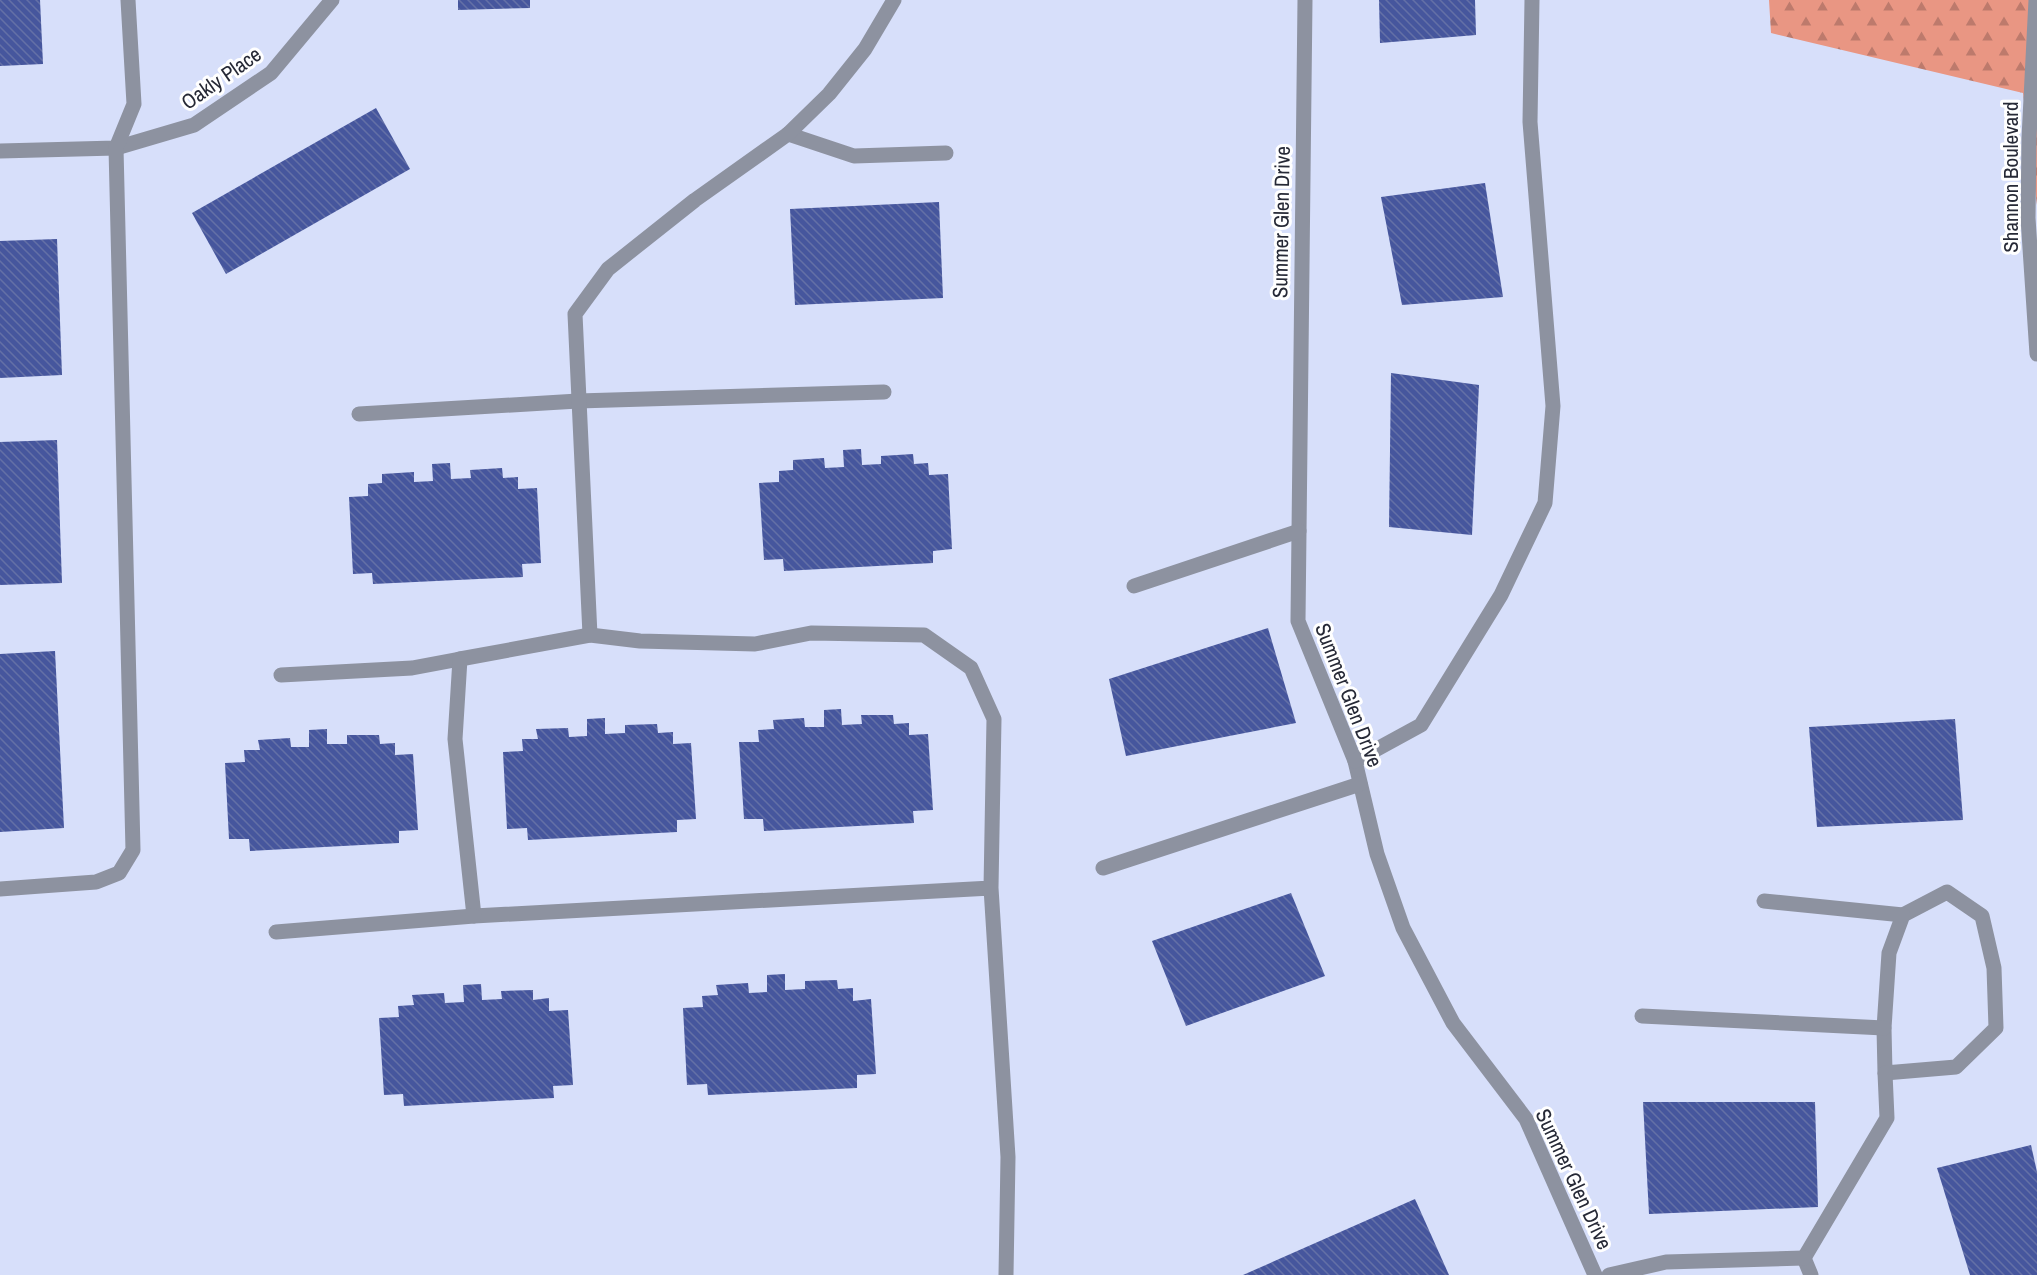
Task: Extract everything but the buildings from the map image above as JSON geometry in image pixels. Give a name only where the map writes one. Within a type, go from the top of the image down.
[{"type":"street","points":[[0,889],[96,882],[119,873],[133,850],[116,148],[134,104],[128,0]]},
{"type":"street","name":"Oakly Place","points":[[0,151],[116,148],[195,125],[271,74],[332,0]]},
{"type":"street","points":[[590,635],[574,314],[608,269],[695,200],[788,134],[829,94],[865,49],[894,0]]},
{"type":"street","name":"Summer Glen Drive","points":[[1305,0],[1298,621],[1355,761],[1377,854],[1403,928],[1453,1023],[1526,1119],[1595,1275]]},
{"type":"street","points":[[1355,761],[1421,725],[1501,595],[1545,503],[1553,405],[1530,122],[1532,0]]},
{"type":"street","name":"Shannon Boulevard","points":[[2036,0],[2029,138],[2028,218],[2037,354]]},
{"type":"street","points":[[788,134],[854,156],[946,153]]},
{"type":"street","points":[[359,414],[578,401],[884,392]]},
{"type":"street","points":[[1134,586],[1299,531]]},
{"type":"street","points":[[281,675],[412,668],[590,635],[640,641],[754,644],[811,633],[924,635],[971,668],[994,719],[991,888],[1008,1157],[1006,1275]]},
{"type":"street","points":[[460,659],[455,739],[474,916]]},
{"type":"street","points":[[1103,868],[1360,784]]},
{"type":"street","points":[[276,932],[474,916],[991,888]]},
{"type":"street","points":[[1764,901],[1903,915],[1947,892],[1982,916],[1994,968],[1996,1028],[1956,1067],[1885,1073]]},
{"type":"street","points":[[1810,1275],[1804,1258],[1887,1118],[1884,1028],[1889,953],[1903,915]]},
{"type":"street","points":[[1642,1016],[1884,1028]]},
{"type":"street","name":"Summer Glen Drive","points":[[1609,1275],[1666,1262],[1804,1258]]},
{"type":"green space","points":[[1769,0],[2037,0],[2037,205],[2023,93],[1771,33]]}]
